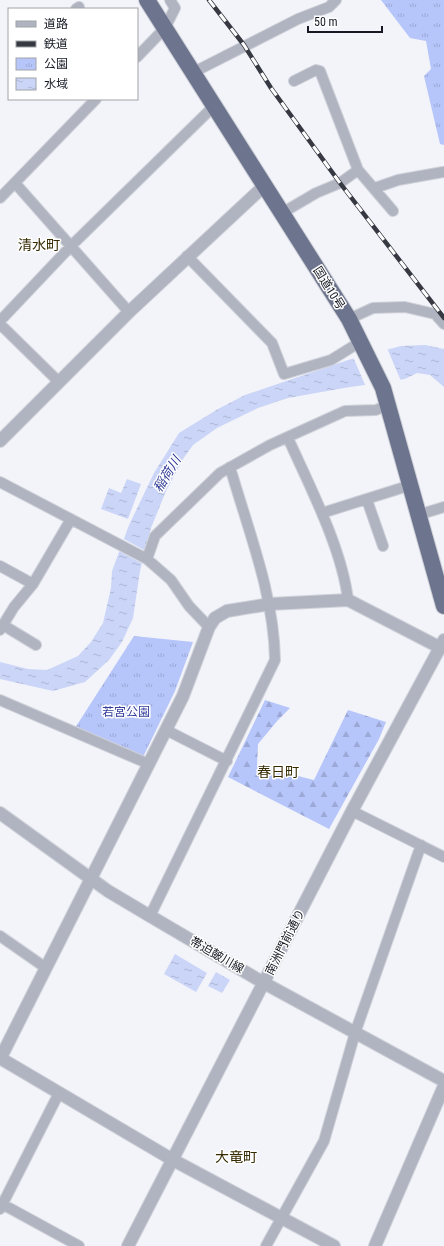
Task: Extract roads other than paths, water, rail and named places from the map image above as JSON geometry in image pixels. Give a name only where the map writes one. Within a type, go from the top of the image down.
[{"type":"highway","name":"国道10号","points":[[147,0],[349,319],[382,388],[388,406],[444,606]]},
{"type":"street","points":[[138,56],[165,28],[175,8],[170,0]]},
{"type":"street","points":[[194,72],[281,27],[329,8],[336,0]]},
{"type":"street","points":[[294,81],[316,70],[320,71],[358,170],[375,188],[393,211]]},
{"type":"street","points":[[1,194],[15,183],[94,100]]},
{"type":"street","points":[[0,321],[71,246],[214,106]]},
{"type":"street","points":[[282,212],[316,193],[340,183],[358,170]]},
{"type":"street","points":[[375,188],[398,180],[443,172]]},
{"type":"street","points":[[15,183],[129,312]]},
{"type":"street","points":[[0,441],[129,312],[264,186]]},
{"type":"street","points":[[188,256],[272,343],[284,374],[331,360],[361,344]]},
{"type":"street","points":[[349,319],[373,308],[405,307],[435,314],[444,324]]},
{"type":"street","points":[[0,326],[4,328],[59,382]]},
{"type":"street","points":[[147,559],[155,536],[220,473],[345,411],[376,410],[388,406]]},
{"type":"street","points":[[288,438],[322,513],[346,580],[348,600]]},
{"type":"street","points":[[150,916],[275,660],[275,634],[270,604],[230,467]]},
{"type":"street","points":[[0,482],[147,559],[171,580],[189,606],[209,627]]},
{"type":"street","points":[[322,513],[411,485]]},
{"type":"street","points":[[367,500],[383,546]]},
{"type":"street","points":[[418,515],[444,507]]},
{"type":"street","points":[[36,645],[2,627],[14,607],[33,584],[71,519]]},
{"type":"street","points":[[0,566],[33,584]]},
{"type":"street","points":[[334,1246],[173,1160],[0,1059],[183,696],[209,627],[215,618],[227,611],[270,604],[348,600],[441,644]]},
{"type":"street","name":"南洲門前通り","points":[[128,1246],[352,811],[441,644]]},
{"type":"street","points":[[0,700],[149,764]]},
{"type":"street","points":[[166,730],[227,761]]},
{"type":"street","points":[[352,811],[444,857]]},
{"type":"street","name":"帯迫皷川線","points":[[0,813],[108,890],[150,916],[264,983],[444,1081]]},
{"type":"street","points":[[266,1246],[324,1141],[355,1033],[421,845]]},
{"type":"street","points":[[0,936],[46,968]]},
{"type":"street","points":[[375,1246],[444,1086]]},
{"type":"street","points":[[60,1093],[1,1206],[79,1246]]},
{"type":"water","name":"稲荷川","points":[[425,345],[444,349],[444,387],[430,375],[417,373],[405,379],[288,398],[258,408],[217,428],[193,445],[183,459],[166,491],[151,528],[140,571],[133,618],[122,642],[109,660],[85,682],[53,691],[0,679],[0,662],[28,669],[47,670],[78,656],[91,642],[103,623],[111,588],[112,571],[129,525],[154,473],[179,433],[218,409],[245,395],[348,360],[401,346]]},
{"type":"water","points":[[127,479],[141,484],[128,519],[101,509],[109,488],[121,493]]},
{"type":"water","points":[[175,954],[207,973],[196,992],[164,974]]},
{"type":"water","points":[[216,972],[230,980],[222,993],[208,986]]},
{"type":"railway","points":[[209,0],[244,45],[271,88],[340,183],[444,318]]},
{"type":"district","name":"清水町","points":[[39,245]]},
{"type":"district","name":"春日町","points":[[278,772]]},
{"type":"district","name":"大竜町","points":[[236,1157]]},
{"type":"park label","name":"若宮公園","points":[[126,712]]}]
